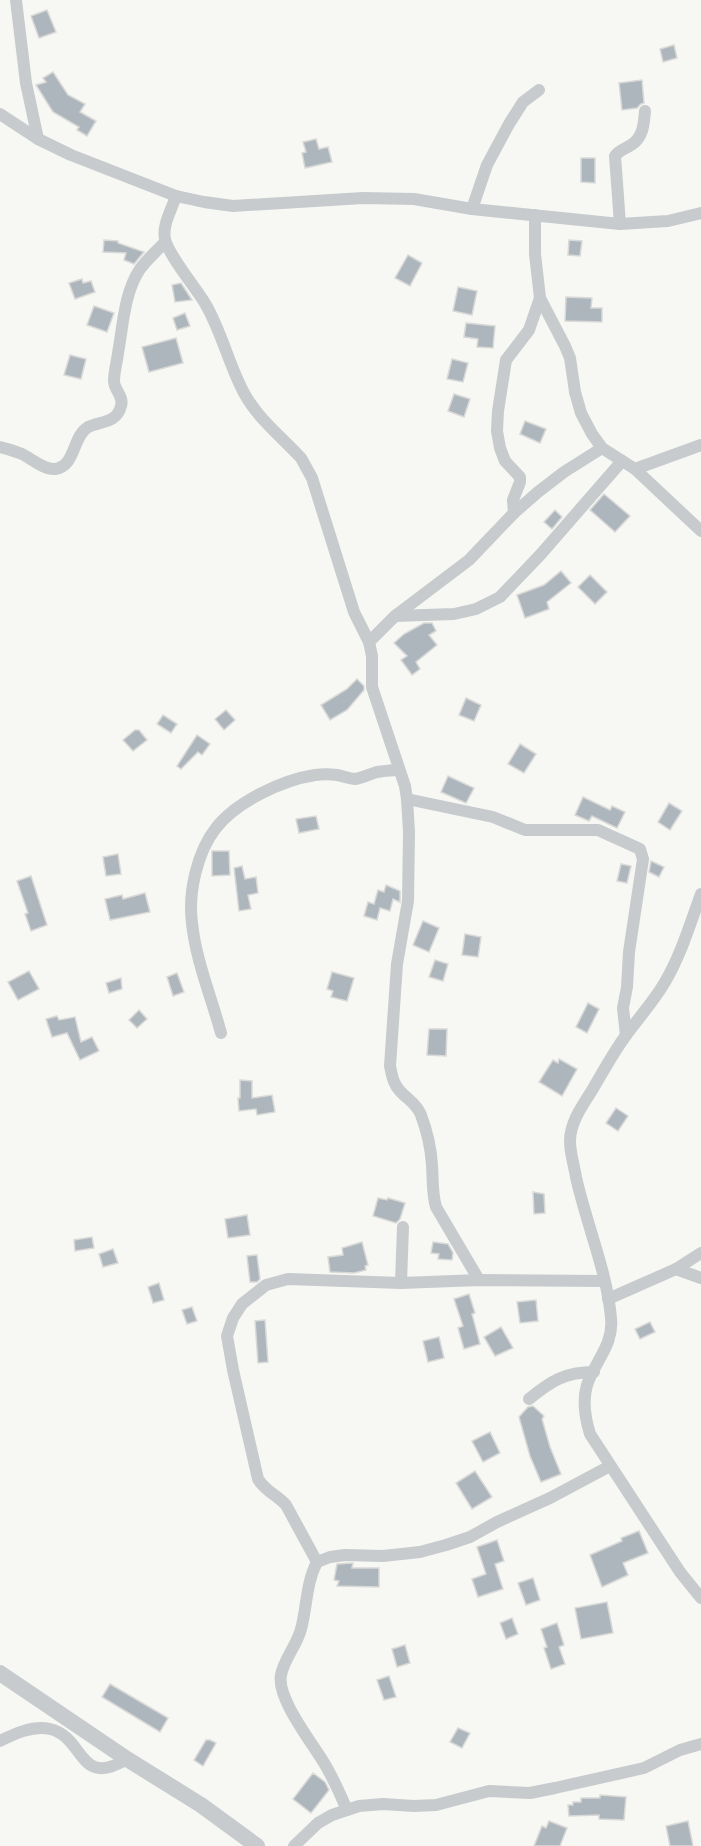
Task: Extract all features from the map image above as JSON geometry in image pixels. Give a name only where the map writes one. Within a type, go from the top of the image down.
[{"type":"street","points":[[16,0],[26,83],[38,139]]},
{"type":"street","points":[[472,209],[487,165],[509,124],[523,102],[539,90]]},
{"type":"street","points":[[620,224],[615,156],[617,152],[635,142],[640,135],[645,111]]},
{"type":"street","points":[[0,114],[38,139],[71,155],[176,196],[204,202],[233,206],[363,198],[414,199],[472,209],[620,224],[668,221],[701,213]]},
{"type":"street","points":[[176,196],[165,228],[165,242],[209,312],[244,393],[255,410],[301,458],[307,468],[354,612],[369,642],[372,656],[372,687],[407,799],[409,832],[408,901],[397,964],[390,1066],[398,1090],[416,1105],[420,1112],[429,1145],[433,1197],[436,1207],[479,1280]]},
{"type":"street","points":[[535,215],[535,254],[540,298],[566,346],[581,413],[592,434],[602,448],[635,469],[701,531]]},
{"type":"street","points":[[0,447],[23,454],[46,467],[59,468],[69,460],[83,432],[90,427],[114,419],[118,415],[122,399],[115,387],[114,378],[128,301],[140,269],[165,242]]},
{"type":"street","points":[[514,513],[513,500],[520,477],[505,461],[500,448],[497,431],[498,411],[506,360],[527,335],[540,298]]},
{"type":"street","points":[[635,469],[701,445]]},
{"type":"street","points":[[369,642],[395,616],[469,560],[514,513],[564,472],[602,448]]},
{"type":"street","points":[[395,616],[454,614],[476,609],[500,597],[541,554],[622,461]]},
{"type":"street","points":[[221,1033],[200,969],[191,921],[196,873],[204,848],[216,828],[231,813],[253,798],[302,778],[330,775],[355,778],[383,771],[399,770]]},
{"type":"street","points":[[407,799],[493,817],[525,830],[598,830],[640,849],[643,859],[623,1008],[626,1035]]},
{"type":"street","points":[[701,894],[684,942],[667,980],[626,1035],[579,1113],[571,1130],[570,1143],[579,1190],[604,1281],[612,1320],[611,1335],[588,1384],[584,1400],[590,1434],[680,1572],[701,1598]]},
{"type":"street","points":[[400,1283],[403,1227]]},
{"type":"street","points":[[608,1299],[676,1269],[701,1253]]},
{"type":"street","points":[[676,1269],[701,1278]]},
{"type":"street","points":[[317,1562],[286,1505],[262,1486],[258,1479],[227,1336],[233,1318],[242,1304],[266,1285],[288,1279],[400,1283],[479,1280],[604,1281]]},
{"type":"street","points":[[529,1399],[551,1382],[565,1375],[594,1372]]},
{"type":"street","points":[[347,1810],[327,1768],[290,1709],[280,1683],[281,1674],[301,1630],[310,1581],[317,1562],[345,1555],[383,1556],[420,1552],[447,1545],[470,1537],[610,1466]]},
{"type":"street","points":[[0,1673],[127,1759],[201,1805],[257,1846]]},
{"type":"street","points":[[0,1741],[26,1731],[51,1729],[65,1737],[85,1760],[98,1768],[113,1768],[127,1759]]},
{"type":"street","points":[[294,1846],[318,1823],[359,1806],[436,1805],[489,1791],[530,1793],[644,1768],[680,1750],[701,1744]]},
{"type":"building","points":[[47,10],[56,32],[39,38],[31,16]]},
{"type":"building","points":[[674,45],[677,58],[663,62],[660,49]]},
{"type":"building","points":[[53,72],[68,95],[85,104],[80,112],[96,121],[87,136],[77,130],[79,127],[53,112],[36,85],[46,82],[43,78]]},
{"type":"building","points":[[642,80],[644,103],[637,108],[622,110],[619,83]]},
{"type":"building","points":[[316,139],[319,149],[328,147],[332,162],[305,168],[302,153],[306,152],[303,142]]},
{"type":"building","points":[[581,158],[595,158],[595,183],[581,182]]},
{"type":"building","points":[[104,240],[118,241],[118,243],[144,252],[134,264],[124,260],[126,253],[103,252]]},
{"type":"building","points":[[569,240],[582,241],[580,256],[568,255]]},
{"type":"building","points":[[408,255],[422,263],[410,286],[395,278]]},
{"type":"building","points":[[82,279],[83,283],[91,281],[95,292],[75,299],[69,283]]},
{"type":"building","points":[[181,283],[192,300],[175,302],[172,285]]},
{"type":"building","points":[[458,287],[477,291],[472,315],[453,311]]},
{"type":"building","points":[[566,297],[592,298],[591,308],[602,308],[602,322],[565,321]]},
{"type":"building","points":[[94,306],[114,313],[107,332],[87,325]]},
{"type":"building","points":[[185,313],[190,326],[177,330],[173,318]]},
{"type":"building","points":[[466,323],[495,326],[493,348],[477,347],[478,339],[464,337]]},
{"type":"building","points":[[176,338],[183,363],[149,372],[142,347]]},
{"type":"building","points":[[70,355],[86,359],[81,379],[64,375]]},
{"type":"building","points":[[452,359],[468,363],[463,382],[447,379]]},
{"type":"building","points":[[454,394],[470,399],[464,417],[448,411]]},
{"type":"building","points":[[525,421],[546,429],[540,443],[520,434]]},
{"type":"building","points":[[604,494],[630,516],[615,532],[590,510]]},
{"type":"building","points":[[555,510],[562,517],[552,529],[544,522]]},
{"type":"building","points":[[561,571],[571,583],[547,602],[549,609],[525,618],[517,595],[544,585]]},
{"type":"building","points":[[590,575],[607,592],[595,604],[578,587]]},
{"type":"building","points":[[424,623],[432,623],[436,631],[429,635],[437,645],[416,662],[420,669],[412,675],[401,660],[407,656],[394,643],[404,634]]},
{"type":"building","points":[[357,679],[364,686],[364,690],[347,710],[330,720],[321,705],[347,689]]},
{"type":"building","points":[[466,698],[481,705],[474,721],[459,715]]},
{"type":"building","points":[[226,710],[235,720],[224,730],[215,719]]},
{"type":"building","points":[[163,715],[177,724],[171,733],[157,724]]},
{"type":"building","points":[[135,730],[139,730],[147,740],[133,751],[123,740]]},
{"type":"building","points":[[197,735],[210,744],[202,755],[198,752],[181,769],[177,766]]},
{"type":"building","points":[[520,744],[536,754],[524,773],[508,764]]},
{"type":"building","points":[[448,776],[474,788],[466,803],[441,792]]},
{"type":"building","points":[[583,797],[610,810],[612,806],[625,812],[617,828],[592,816],[589,821],[575,815]]},
{"type":"building","points":[[669,803],[682,811],[670,830],[658,822]]},
{"type":"building","points":[[316,816],[319,829],[299,833],[296,819]]},
{"type":"building","points":[[212,851],[229,851],[230,875],[212,876]]},
{"type":"building","points":[[118,854],[121,874],[106,876],[103,857]]},
{"type":"building","points":[[651,861],[664,867],[659,877],[649,872]]},
{"type":"building","points":[[621,864],[631,866],[627,883],[617,881]]},
{"type":"building","points":[[242,866],[245,879],[256,877],[258,893],[248,895],[251,909],[239,911],[234,868]]},
{"type":"building","points":[[31,876],[47,925],[31,931],[25,914],[28,913],[17,881]]},
{"type":"building","points":[[386,885],[400,891],[400,902],[393,899],[390,911],[380,908],[377,920],[364,916],[368,902],[374,904],[378,890],[384,892]]},
{"type":"building","points":[[145,893],[150,912],[110,920],[105,899],[122,895],[123,899]]},
{"type":"building","points":[[423,921],[439,928],[429,952],[413,945]]},
{"type":"building","points":[[465,934],[481,937],[478,957],[462,955]]},
{"type":"building","points":[[435,960],[448,964],[443,981],[429,977]]},
{"type":"building","points":[[29,971],[39,989],[18,1000],[8,982]]},
{"type":"building","points":[[332,972],[354,978],[347,1001],[331,997],[333,991],[327,989]]},
{"type":"building","points":[[177,973],[184,992],[173,996],[167,977]]},
{"type":"building","points":[[121,978],[122,989],[109,993],[106,983]]},
{"type":"building","points":[[588,1003],[599,1009],[587,1033],[576,1027]]},
{"type":"building","points":[[139,1010],[147,1019],[137,1028],[129,1020]]},
{"type":"building","points":[[57,1016],[59,1020],[75,1017],[81,1042],[92,1037],[99,1051],[80,1060],[67,1033],[52,1037],[46,1019]]},
{"type":"building","points":[[429,1029],[447,1029],[446,1056],[427,1055]]},
{"type":"building","points":[[559,1059],[577,1069],[562,1096],[539,1082],[553,1060],[558,1063]]},
{"type":"building","points":[[240,1080],[252,1081],[252,1098],[272,1095],[275,1112],[257,1115],[256,1109],[239,1111]]},
{"type":"building","points":[[616,1108],[628,1116],[618,1131],[606,1123]]},
{"type":"building","points":[[533,1192],[544,1194],[545,1213],[534,1214]]},
{"type":"building","points":[[378,1198],[387,1200],[388,1198],[405,1203],[400,1219],[396,1223],[373,1216]]},
{"type":"building","points":[[247,1215],[250,1235],[228,1238],[225,1219]]},
{"type":"building","points":[[92,1237],[94,1248],[75,1251],[74,1240]]},
{"type":"building","points":[[362,1242],[368,1265],[365,1266],[366,1270],[354,1273],[330,1272],[328,1257],[343,1255],[342,1248]]},
{"type":"building","points":[[433,1242],[448,1244],[453,1253],[452,1260],[438,1259],[439,1254],[431,1253]]},
{"type":"building","points":[[113,1249],[118,1263],[103,1267],[99,1254]]},
{"type":"building","points":[[257,1255],[260,1279],[257,1282],[250,1282],[247,1256]]},
{"type":"building","points":[[159,1283],[164,1300],[153,1303],[148,1287]]},
{"type":"building","points":[[469,1294],[480,1344],[464,1349],[458,1328],[463,1326],[454,1299]]},
{"type":"building","points":[[536,1300],[538,1321],[520,1323],[517,1302]]},
{"type":"building","points":[[192,1307],[197,1321],[187,1324],[182,1310]]},
{"type":"building","points":[[265,1320],[268,1362],[258,1363],[255,1321]]},
{"type":"building","points":[[650,1322],[655,1332],[640,1339],[635,1329]]},
{"type":"building","points":[[501,1327],[513,1348],[495,1356],[484,1337]]},
{"type":"building","points":[[439,1337],[444,1358],[428,1362],[423,1341]]},
{"type":"building","points":[[533,1406],[544,1416],[542,1419],[550,1447],[561,1474],[541,1482],[530,1456],[519,1417],[528,1407]]},
{"type":"building","points":[[490,1432],[500,1453],[483,1462],[472,1441]]},
{"type":"building","points":[[475,1471],[492,1497],[472,1509],[456,1483]]},
{"type":"building","points":[[639,1531],[648,1553],[623,1563],[628,1575],[602,1587],[590,1555]]},
{"type":"building","points":[[497,1540],[504,1561],[495,1564],[503,1589],[478,1597],[472,1579],[486,1574],[477,1547]]},
{"type":"building","points":[[353,1563],[352,1568],[379,1568],[379,1587],[337,1586],[339,1581],[334,1580],[337,1564]]},
{"type":"building","points":[[533,1578],[540,1600],[526,1605],[518,1583]]},
{"type":"building","points":[[607,1602],[613,1633],[581,1639],[575,1608]]},
{"type":"building","points":[[512,1618],[518,1634],[506,1639],[500,1623]]},
{"type":"building","points":[[557,1623],[564,1645],[559,1647],[565,1664],[551,1669],[541,1629]]},
{"type":"building","points":[[405,1645],[410,1663],[397,1667],[392,1649]]},
{"type":"building","points":[[389,1676],[396,1697],[384,1700],[377,1680]]},
{"type":"building","points":[[110,1684],[168,1718],[160,1732],[102,1697]]},
{"type":"building","points":[[458,1728],[470,1733],[462,1748],[450,1742]]},
{"type":"building","points":[[206,1740],[216,1743],[203,1766],[194,1760]]},
{"type":"building","points":[[313,1773],[325,1782],[329,1790],[311,1813],[293,1799]]},
{"type":"building","points":[[600,1795],[626,1797],[624,1820],[599,1819],[599,1815],[569,1816],[568,1805],[581,1802],[581,1798],[600,1798]]},
{"type":"building","points":[[549,1821],[567,1828],[560,1846],[534,1846],[542,1826],[546,1828]]},
{"type":"building","points":[[688,1821],[693,1846],[670,1846],[666,1826]]}]
